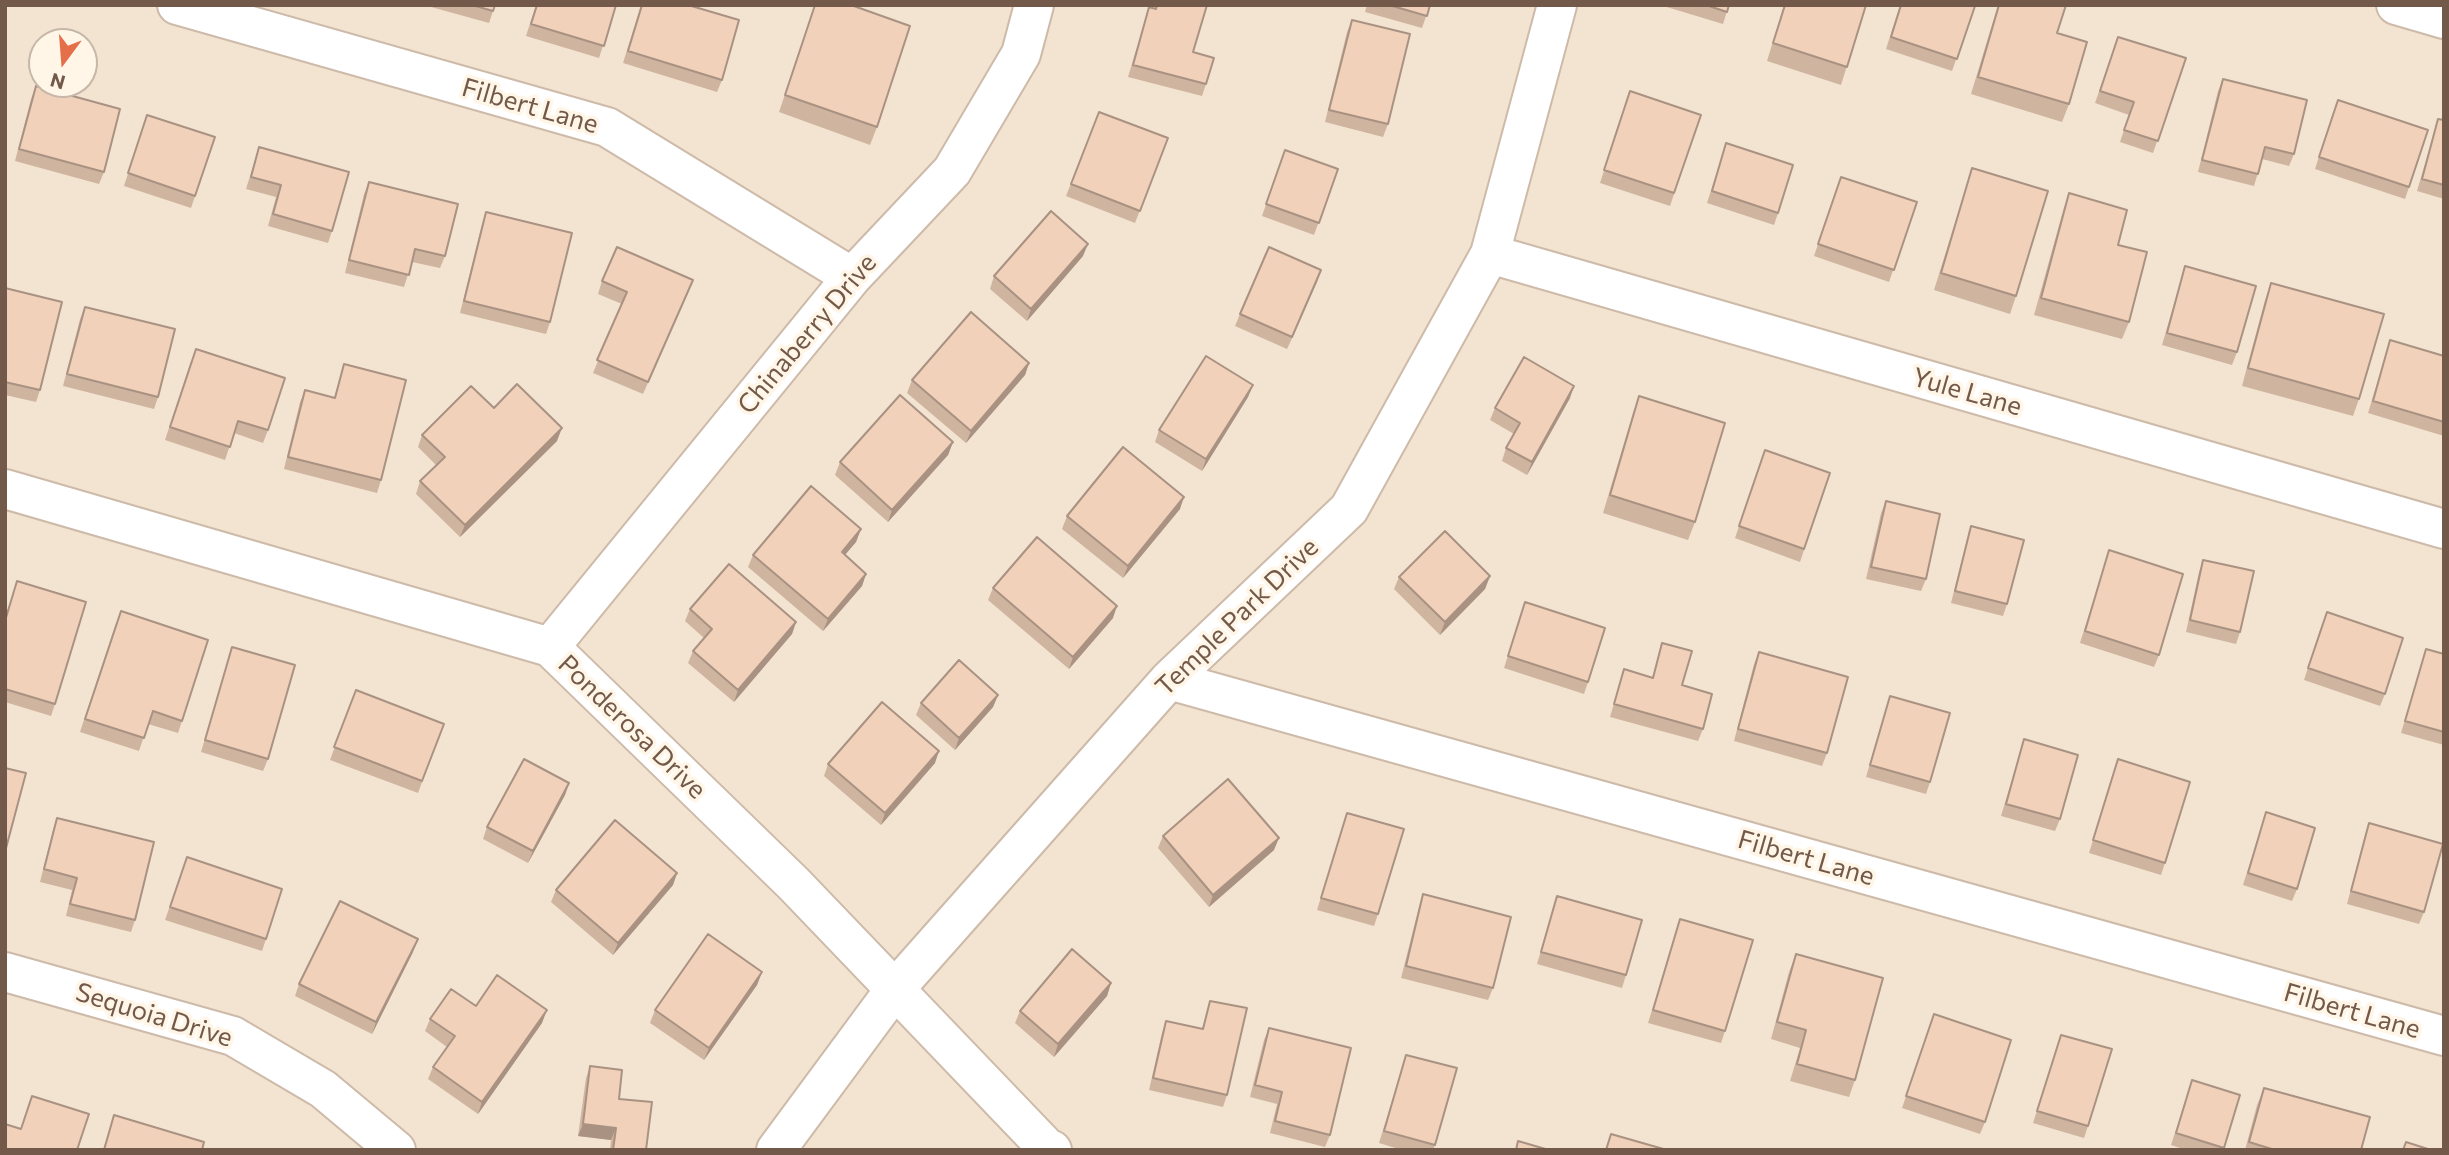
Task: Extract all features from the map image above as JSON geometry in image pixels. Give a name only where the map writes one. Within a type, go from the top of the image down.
[{"type":"street","name":"Filbert Lane","points":[[177,5],[607,127],[852,277]]},
{"type":"street","name":"Chinaberry Drive","points":[[550,647],[852,277],[952,171],[1021,54],[1034,5]]},
{"type":"street","name":"Temple Park Drive","points":[[776,1150],[895,989],[1168,680],[1349,509],[1490,254],[1557,5]]},
{"type":"street","points":[[2396,5],[2444,19]]},
{"type":"street","name":"Yule Lane","points":[[1490,254],[2444,529]]},
{"type":"street","name":"Ponderosa Drive","points":[[5,489],[550,647],[794,884],[1047,1148],[1052,1150]]},
{"type":"street","name":"Filbert Lane","points":[[1168,680],[2444,1036]]},
{"type":"street","name":"Sequoia Drive","points":[[5,972],[233,1036],[323,1089],[396,1150]]},
{"type":"shaded area","points":[[5,5],[2444,5],[2444,1150],[5,1150]]},
{"type":"building","points":[[472,5],[495,5],[493,11]]},
{"type":"building","points":[[537,5],[616,5],[604,46],[531,24]]},
{"type":"building","points":[[642,5],[688,5],[739,20],[722,80],[628,51]]},
{"type":"building","points":[[815,5],[851,5],[910,26],[877,127],[785,95]]},
{"type":"building","points":[[1157,5],[1207,5],[1193,52],[1214,58],[1206,84],[1133,65],[1149,7],[1156,9]]},
{"type":"building","points":[[1389,5],[1430,5],[1427,16]]},
{"type":"building","points":[[1706,5],[1729,5],[1727,12]]},
{"type":"building","points":[[1785,5],[1866,5],[1847,67],[1773,43]]},
{"type":"building","points":[[1901,5],[1975,6],[1957,59],[1891,37]]},
{"type":"building","points":[[1999,5],[2066,5],[2057,33],[2087,42],[2069,104],[1978,77]]},
{"type":"building","points":[[1352,20],[1410,34],[1388,124],[1329,110]]},
{"type":"building","points":[[2118,37],[2186,58],[2158,141],[2124,130],[2134,102],[2100,91]]},
{"type":"building","points":[[2223,79],[2307,100],[2294,154],[2265,147],[2258,174],[2202,160]]},
{"type":"building","points":[[1630,91],[1701,115],[1674,193],[1604,170]]},
{"type":"building","points":[[33,98],[80,98],[120,109],[104,172],[19,149]]},
{"type":"building","points":[[2338,100],[2428,130],[2409,187],[2319,157]]},
{"type":"building","points":[[1099,112],[1168,138],[1140,211],[1071,184]]},
{"type":"building","points":[[147,115],[215,137],[195,196],[128,173]]},
{"type":"building","points":[[2438,119],[2444,120],[2444,185],[2422,179]]},
{"type":"building","points":[[1726,143],[1793,165],[1778,213],[1712,191]]},
{"type":"building","points":[[259,147],[349,172],[332,231],[273,214],[281,185],[251,177]]},
{"type":"building","points":[[1285,150],[1338,169],[1319,223],[1266,204]]},
{"type":"building","points":[[1972,168],[2048,191],[2016,296],[1941,273]]},
{"type":"building","points":[[1841,177],[1917,202],[1894,270],[1818,244]]},
{"type":"building","points":[[369,182],[458,204],[445,256],[415,249],[409,275],[349,260]]},
{"type":"building","points":[[2069,193],[2127,210],[2118,245],[2147,252],[2129,322],[2041,298]]},
{"type":"building","points":[[1051,211],[1088,244],[1031,309],[994,276]]},
{"type":"building","points":[[486,212],[572,233],[550,322],[464,301]]},
{"type":"building","points":[[617,247],[693,280],[648,382],[597,360],[627,292],[602,281]]},
{"type":"building","points":[[1269,247],[1321,270],[1292,337],[1240,314]]},
{"type":"building","points":[[2185,266],[2256,286],[2237,352],[2167,333]]},
{"type":"building","points":[[2271,283],[2384,314],[2359,399],[2248,368]]},
{"type":"building","points":[[5,288],[62,302],[40,390],[5,382]]},
{"type":"building","points":[[85,307],[175,329],[158,397],[67,374]]},
{"type":"building","points":[[971,312],[1029,363],[971,431],[912,380]]},
{"type":"building","points":[[2390,340],[2444,356],[2444,422],[2373,401]]},
{"type":"building","points":[[196,349],[285,378],[268,430],[238,421],[230,447],[170,427]]},
{"type":"building","points":[[1206,356],[1253,385],[1206,459],[1159,430]]},
{"type":"building","points":[[1524,357],[1574,386],[1532,462],[1506,448],[1520,423],[1495,408]]},
{"type":"building","points":[[344,364],[406,380],[381,480],[288,457],[305,390],[335,398]]},
{"type":"building","points":[[517,384],[562,428],[465,525],[420,481],[445,457],[422,435],[471,386],[494,408]]},
{"type":"building","points":[[900,395],[953,442],[892,510],[840,462]]},
{"type":"building","points":[[1639,396],[1725,423],[1695,522],[1610,495]]},
{"type":"building","points":[[1123,447],[1184,497],[1128,566],[1067,516]]},
{"type":"building","points":[[1765,450],[1830,473],[1804,549],[1739,526]]},
{"type":"building","points":[[811,486],[861,529],[842,552],[866,574],[828,619],[753,555]]},
{"type":"building","points":[[1886,501],[1940,514],[1926,579],[1871,567]]},
{"type":"building","points":[[1971,526],[2024,540],[2007,604],[1955,591]]},
{"type":"building","points":[[1445,531],[1490,576],[1445,622],[1399,577]]},
{"type":"building","points":[[1037,537],[1117,606],[1073,657],[993,588]]},
{"type":"building","points":[[2109,550],[2183,574],[2159,655],[2085,631]]},
{"type":"building","points":[[2203,560],[2254,571],[2240,632],[2190,620]]},
{"type":"building","points":[[729,564],[796,622],[738,690],[693,651],[712,629],[690,609]]},
{"type":"building","points":[[17,581],[86,602],[55,704],[5,689],[5,621]]},
{"type":"building","points":[[1525,602],[1605,628],[1588,682],[1508,656]]},
{"type":"building","points":[[121,611],[208,640],[182,721],[153,711],[144,738],[85,719]]},
{"type":"building","points":[[2327,612],[2403,638],[2385,694],[2308,668]]},
{"type":"building","points":[[1662,643],[1692,651],[1682,685],[1712,694],[1703,729],[1614,704],[1624,669],[1653,678]]},
{"type":"building","points":[[232,647],[295,665],[268,759],[205,740]]},
{"type":"building","points":[[2426,649],[2444,654],[2444,732],[2405,721]]},
{"type":"building","points":[[1759,652],[1848,677],[1827,753],[1738,729]]},
{"type":"building","points":[[959,660],[998,695],[959,738],[921,703]]},
{"type":"building","points":[[356,690],[444,724],[422,781],[334,747]]},
{"type":"building","points":[[1890,696],[1950,713],[1930,782],[1870,765]]},
{"type":"building","points":[[882,702],[939,751],[885,813],[828,764]]},
{"type":"building","points":[[2024,739],[2078,755],[2060,819],[2006,804]]},
{"type":"building","points":[[524,759],[569,783],[533,851],[487,827]]},
{"type":"building","points":[[2118,759],[2190,782],[2165,863],[2093,840]]},
{"type":"building","points":[[5,768],[26,773],[5,852]]},
{"type":"building","points":[[1228,779],[1279,838],[1213,895],[1163,836]]},
{"type":"building","points":[[2266,812],[2315,828],[2297,889],[2248,873]]},
{"type":"building","points":[[1347,813],[1404,829],[1378,914],[1321,898]]},
{"type":"building","points":[[57,818],[154,842],[135,920],[70,904],[77,878],[44,869]]},
{"type":"building","points":[[615,820],[677,873],[618,943],[556,890]]},
{"type":"building","points":[[2369,823],[2443,844],[2424,912],[2351,891]]},
{"type":"building","points":[[187,857],[282,889],[266,939],[170,907]]},
{"type":"building","points":[[1423,894],[1511,917],[1493,988],[1406,966]]},
{"type":"building","points":[[1557,896],[1642,920],[1626,975],[1541,952]]},
{"type":"building","points":[[340,901],[418,939],[376,1022],[299,984]]},
{"type":"building","points":[[1680,919],[1753,940],[1725,1031],[1653,1010]]},
{"type":"building","points":[[708,934],[762,972],[709,1048],[655,1010]]},
{"type":"building","points":[[1072,949],[1111,983],[1058,1044],[1020,1011]]},
{"type":"building","points":[[1796,954],[1883,978],[1855,1080],[1797,1064],[1806,1030],[1777,1022]]},
{"type":"building","points":[[497,975],[547,1010],[482,1102],[433,1067],[455,1036],[430,1019],[451,989],[476,1006]]},
{"type":"building","points":[[1210,1001],[1247,1008],[1227,1095],[1153,1078],[1166,1021],[1203,1029]]},
{"type":"building","points":[[1934,1014],[2011,1040],[1985,1122],[1906,1096]]},
{"type":"building","points":[[1269,1028],[1351,1048],[1330,1135],[1275,1121],[1282,1092],[1255,1085]]},
{"type":"building","points":[[2061,1035],[2112,1049],[2088,1126],[2037,1111]]},
{"type":"building","points":[[1406,1055],[1457,1068],[1435,1145],[1384,1131]]},
{"type":"building","points":[[590,1066],[622,1070],[619,1099],[652,1102],[646,1150],[613,1150],[616,1128],[583,1124]]},
{"type":"building","points":[[2192,1080],[2240,1095],[2224,1148],[2176,1133]]},
{"type":"building","points":[[2264,1088],[2370,1117],[2361,1150],[2275,1150],[2249,1142]]},
{"type":"building","points":[[32,1096],[89,1114],[77,1150],[5,1150],[5,1124],[21,1129]]},
{"type":"building","points":[[114,1115],[204,1142],[202,1150],[104,1150]]},
{"type":"building","points":[[1611,1134],[1667,1150],[1606,1150]]},
{"type":"building","points":[[1518,1141],[1549,1150],[1516,1150]]},
{"type":"building","points":[[2406,1142],[2431,1150],[2403,1150]]}]
